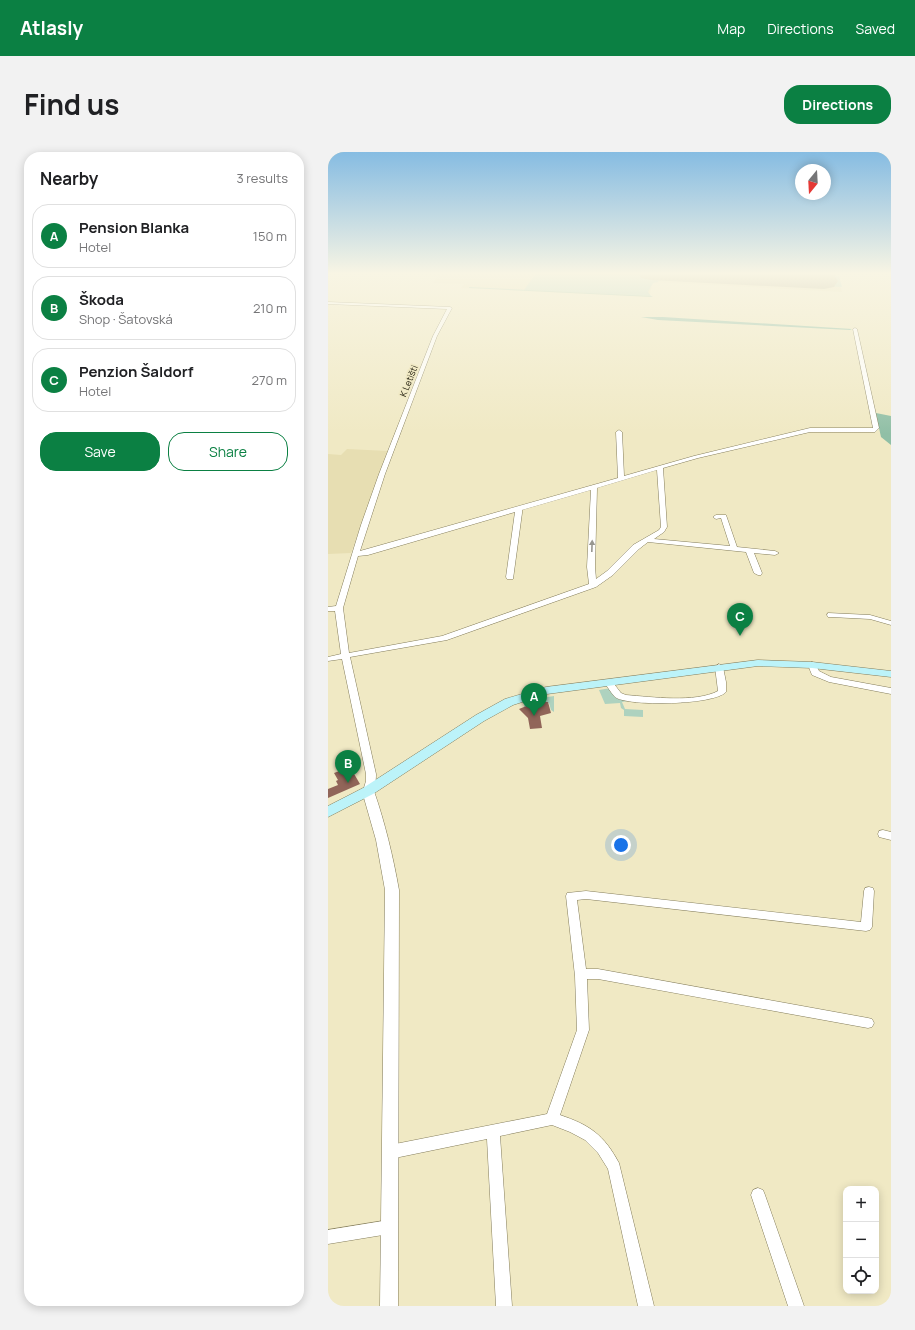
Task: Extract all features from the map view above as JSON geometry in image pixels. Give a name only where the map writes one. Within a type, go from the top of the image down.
[{"type":"main road","points":[[328,812],[368,791],[480,718],[509,702],[546,691],[758,663],[812,665],[891,674]]},
{"type":"street","name":"K Letišti","points":[[355,554],[382,474],[435,336],[440,326]]},
{"type":"street","points":[[389,1306],[392,890],[386,852],[378,818],[368,791],[371,781],[371,774],[346,657],[339,608],[355,554],[365,553],[660,467],[745,444],[810,430],[875,430],[875,422],[854,329]]},
{"type":"street","points":[[619,432],[621,479]]},
{"type":"street","points":[[328,659],[346,657],[444,638],[593,585],[610,573],[636,547],[662,531],[664,527],[660,467]]},
{"type":"street","points":[[593,585],[591,567],[594,487]]},
{"type":"street","points":[[510,577],[519,513],[518,509]]},
{"type":"street","points":[[716,517],[724,516],[734,548]]},
{"type":"street","points":[[647,540],[775,553]]},
{"type":"street","points":[[749,550],[758,573]]},
{"type":"street","points":[[328,609],[339,608]]},
{"type":"street","points":[[831,615],[870,617],[891,623]]},
{"type":"street","points":[[812,665],[815,673],[828,680],[891,691]]},
{"type":"street","points":[[608,682],[618,695],[625,698],[667,700],[709,698],[722,692],[719,667]]},
{"type":"street","points":[[552,1119],[583,1030],[581,974],[571,896],[586,895],[866,927],[869,891]]},
{"type":"street","points":[[581,974],[598,974],[868,1023]]},
{"type":"street","points":[[390,1152],[552,1119],[574,1126],[589,1133],[607,1152],[614,1168],[646,1306]]},
{"type":"street","points":[[493,1131],[504,1306]]},
{"type":"street","points":[[758,1195],[796,1306]]},
{"type":"street","points":[[328,1237],[389,1227]]},
{"type":"shaded area","points":[[347,449],[388,451],[351,553],[328,554],[328,454],[341,455]]},
{"type":"green space","points":[[770,326],[802,326],[852,329]]},
{"type":"green space","points":[[875,410],[876,413],[891,416],[891,445],[881,437]]},
{"type":"green space","points":[[611,688],[618,697],[653,701],[622,702],[625,709],[643,710],[643,717],[624,716],[624,710],[621,708],[620,703],[605,704],[599,690]]},
{"type":"green space","points":[[554,696],[554,712],[551,710],[549,703],[536,704],[524,708],[524,702]]},
{"type":"building","points":[[548,702],[551,713],[540,716],[542,728],[530,729],[528,718],[519,709],[534,703]]},
{"type":"building","points":[[350,767],[360,784],[328,798],[328,789],[338,785],[336,781],[338,780],[334,773]]},
{"type":"place","name":"Penzion Šaldorf","points":[[740,636]]},
{"type":"place","name":"Pension Blanka","points":[[534,716]]},
{"type":"place","name":"Škoda","points":[[348,783]]}]
